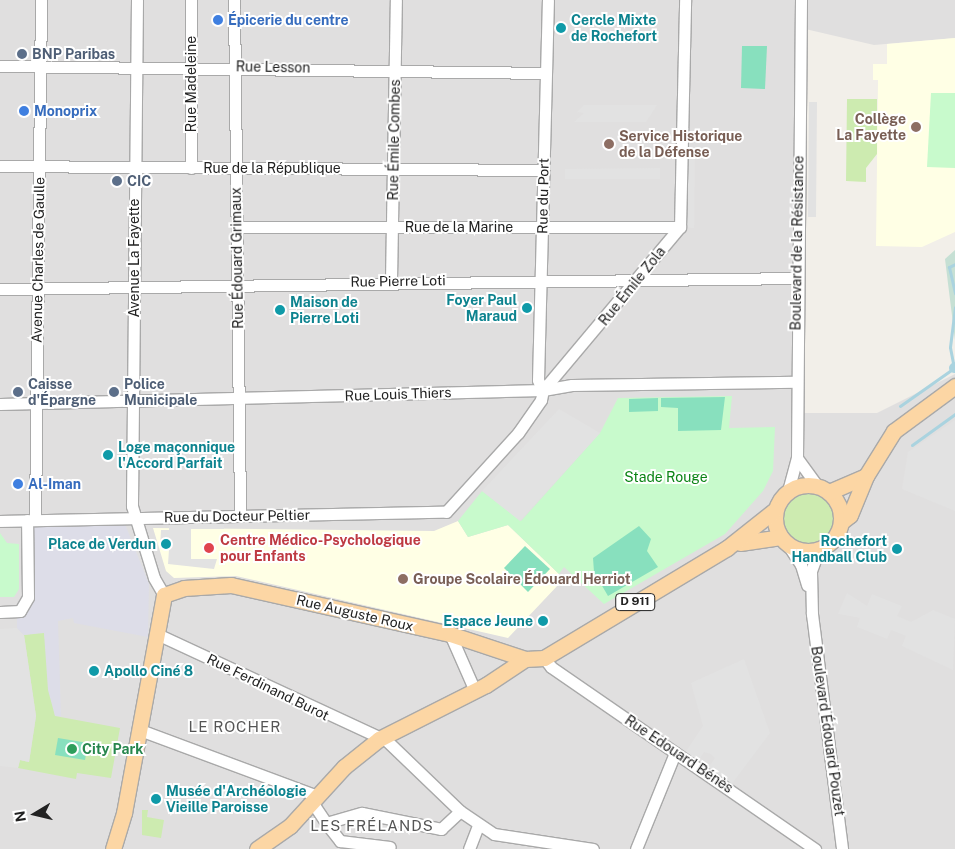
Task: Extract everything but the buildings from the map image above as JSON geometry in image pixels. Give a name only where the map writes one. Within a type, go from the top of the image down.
[{"type":"main road","points":[[866,476],[823,489],[788,491],[775,510],[784,541],[806,551],[819,549],[835,537],[841,522],[850,515],[866,476],[894,431],[955,386]]},
{"type":"main road","points":[[823,489],[836,501],[841,522]]},
{"type":"main road","name":"D 911","points":[[544,658],[727,548],[775,510]]},
{"type":"main road","name":"D 911","points":[[727,548],[753,538],[784,541]]},
{"type":"main road","name":"Rue Auguste Roux","points":[[164,595],[184,588],[231,585],[450,634],[525,659],[544,658]]},
{"type":"main road","points":[[113,849],[140,730],[164,595]]},
{"type":"main road","name":"D 911","points":[[257,849],[277,837],[379,739],[475,691],[525,659]]},
{"type":"street","name":"Avenue Charles de Gaulle","points":[[0,612],[20,611],[28,597],[36,403],[41,0]]},
{"type":"street","name":"Avenue La Fayette","points":[[133,517],[137,0]]},
{"type":"street","name":"Rue Madeleine","points":[[191,0],[191,168]]},
{"type":"street","name":"Rue Édouard Grimaux","points":[[234,0],[240,516]]},
{"type":"street","name":"Rue Émile Combes","points":[[391,280],[396,0]]},
{"type":"street","name":"Rue du Port","points":[[543,390],[538,380],[548,0]]},
{"type":"street","points":[[680,227],[685,0]]},
{"type":"street","name":"Boulevard de la Résistance","points":[[795,0],[800,28]]},
{"type":"street","name":"Boulevard de la Résistance","points":[[788,491],[797,458],[796,382],[801,0]]},
{"type":"street","name":"Rue Lesson","points":[[0,66],[235,66],[546,73]]},
{"type":"street","name":"Rue de la République","points":[[0,166],[543,170]]},
{"type":"street","name":"Rue de la Marine","points":[[237,228],[680,227]]},
{"type":"street","name":"Rue Émile Zola","points":[[439,514],[518,433],[542,400],[543,390],[639,279],[680,227]]},
{"type":"street","name":"Rue Pierre Loti","points":[[0,289],[391,280],[797,278]]},
{"type":"street","name":"Rue Louis Thiers","points":[[0,404],[543,390],[572,385],[796,382]]},
{"type":"street","points":[[797,458],[823,489]]},
{"type":"street","name":"Rue du Docteur Peltier","points":[[0,521],[133,517],[439,514]]},
{"type":"street","points":[[133,517],[164,595]]},
{"type":"street","name":"Boulevard Édouard Pouzet","points":[[784,541],[801,565],[812,614],[842,849]]},
{"type":"street","name":"Boulevard Édouard Pouzet","points":[[812,614],[811,571],[819,549]]},
{"type":"street","name":"Rue Ferdinand Burot","points":[[157,634],[379,739],[388,741],[460,811],[478,825],[510,839],[593,849]]},
{"type":"street","points":[[450,634],[475,691]]},
{"type":"street","name":"Rue Edouard Bénès","points":[[544,658],[675,753],[815,849]]},
{"type":"street","points":[[140,730],[315,799],[326,822],[340,841],[390,847]]},
{"type":"street","points":[[636,849],[675,753]]},
{"type":"street","points":[[326,822],[362,813],[441,829],[460,811]]},
{"type":"street","points":[[469,849],[478,825]]},
{"type":"shaded area","points":[[0,0],[955,0],[955,38],[874,45],[801,28],[796,413],[877,413],[955,374],[955,849],[0,849]]},
{"type":"shaded area","name":"Collège La Fayette","points":[[955,38],[955,232],[922,247],[876,246],[878,80],[873,80],[873,64],[887,64],[887,44]]},
{"type":"shaded area","points":[[809,102],[817,102],[816,217],[808,217]]},
{"type":"shaded area","points":[[584,105],[657,105],[646,122],[574,122],[584,113],[577,112]]},
{"type":"shaded area","points":[[682,151],[695,151],[694,228],[680,227]]},
{"type":"shaded area","points":[[660,168],[660,179],[565,179],[565,169]]},
{"type":"shaded area","points":[[955,250],[955,340],[945,259]]},
{"type":"shaded area","points":[[559,409],[600,433],[520,521],[482,491]]},
{"type":"shaded area","points":[[955,420],[955,511],[902,489],[908,452]]},
{"type":"shaded area","points":[[169,521],[224,521],[224,529],[191,529],[191,559],[217,559],[214,569],[168,564],[169,549],[160,548],[161,530],[169,530]]},
{"type":"shaded area","name":"Groupe Scolaire Édouard Herriot","points":[[458,521],[468,537],[508,525],[559,574],[560,583],[508,638],[236,576],[174,578],[166,571],[153,528],[434,531]]},
{"type":"shaded area","points":[[27,523],[125,524],[149,584],[148,637],[74,623],[73,618],[58,621],[61,716],[55,716],[48,690],[44,633],[24,635],[17,628],[17,611],[28,596]]},
{"type":"shaded area","points":[[847,593],[867,606],[872,594],[902,606],[897,616],[911,622],[933,610],[955,619],[953,670],[902,646],[906,636],[891,630],[887,639],[857,627],[860,618],[838,614]]},
{"type":"shaded area","points":[[17,628],[24,635],[36,716],[29,762],[20,760],[18,768],[0,766],[0,629]]},
{"type":"shaded area","points":[[744,659],[770,733],[731,785],[708,768],[715,758],[711,754],[704,752],[698,761],[685,753],[703,726],[691,683]]},
{"type":"green space","points":[[742,46],[767,46],[765,89],[741,88]]},
{"type":"green space","points":[[931,93],[955,93],[955,168],[927,167]]},
{"type":"green space","points":[[847,99],[877,99],[877,154],[866,168],[866,182],[846,181]]},
{"type":"green space","name":"Stade Rouge","points":[[732,396],[729,428],[775,427],[773,471],[763,491],[725,534],[604,604],[564,567],[559,574],[508,525],[468,537],[458,521],[482,491],[521,521],[600,433],[618,398]]},
{"type":"green space","points":[[725,397],[721,430],[678,431],[678,408],[661,407],[661,398]]},
{"type":"green space","points":[[658,398],[658,411],[629,412],[629,399]]},
{"type":"green space","points":[[802,489],[814,489],[824,493],[832,501],[836,517],[832,533],[824,541],[814,545],[802,545],[792,541],[784,533],[780,523],[780,511],[784,501],[792,493]]},
{"type":"green space","points":[[639,526],[651,539],[647,551],[658,567],[608,596],[594,572],[593,558]]},
{"type":"green space","points":[[0,533],[7,543],[19,544],[19,589],[14,597],[0,597]]},
{"type":"green space","points":[[525,546],[550,569],[528,592],[504,568]]},
{"type":"green space","points":[[44,632],[55,716],[120,728],[111,778],[77,773],[76,779],[18,768],[20,760],[29,762],[36,716],[24,635]]},
{"type":"green space","name":"City Park","points":[[58,738],[88,743],[85,760],[55,755]]},
{"type":"green space","points":[[142,810],[148,810],[147,817],[164,820],[161,838],[142,835]]},
{"type":"waterway","points":[[955,264],[949,267],[955,293]]},
{"type":"waterway","points":[[900,406],[954,368],[950,347],[955,307]]},
{"type":"waterway","points":[[912,445],[955,414]]},
{"type":"place","name":"Épicerie du centre","points":[[218,20]]},
{"type":"place","name":"Cercle Mixte de Rochefort","points":[[561,28]]},
{"type":"place","name":"BNP Paribas","points":[[22,54]]},
{"type":"place","name":"Monoprix","points":[[24,111]]},
{"type":"place","name":"Collège La Fayette","points":[[916,127]]},
{"type":"place","name":"Service Historique de la Défense","points":[[609,144]]},
{"type":"place","name":"CIC","points":[[117,181]]},
{"type":"place","name":"Foyer Paul Maraud","points":[[527,308]]},
{"type":"place","name":"Maison de Pierre Loti","points":[[280,310]]},
{"type":"place","name":"Caisse d'Épargne","points":[[18,392]]},
{"type":"place","name":"Police Municipale","points":[[114,392]]},
{"type":"place","name":"Loge maçonnique l'Accord Parfait","points":[[108,455]]},
{"type":"place","name":"Al-Iman","points":[[18,484]]},
{"type":"place","name":"Place de Verdun","points":[[166,544]]},
{"type":"place","name":"Centre Médico-Psychologique pour Enfants","points":[[209,548]]},
{"type":"place","name":"Rochefort Handball Club","points":[[897,549]]},
{"type":"place","name":"Groupe Scolaire Édouard Herriot","points":[[403,579]]},
{"type":"place","name":"Espace Jeune","points":[[543,621]]},
{"type":"place","name":"Apollo Ciné 8","points":[[94,671]]},
{"type":"place","name":"City Park","points":[[72,749]]},
{"type":"place","name":"Musée d'Archéologie Vieille Paroisse","points":[[156,799]]},
{"type":"district","name":"LE ROCHER","points":[[235,727]]},
{"type":"district","name":"LES FRÉLANDS","points":[[372,826]]}]
